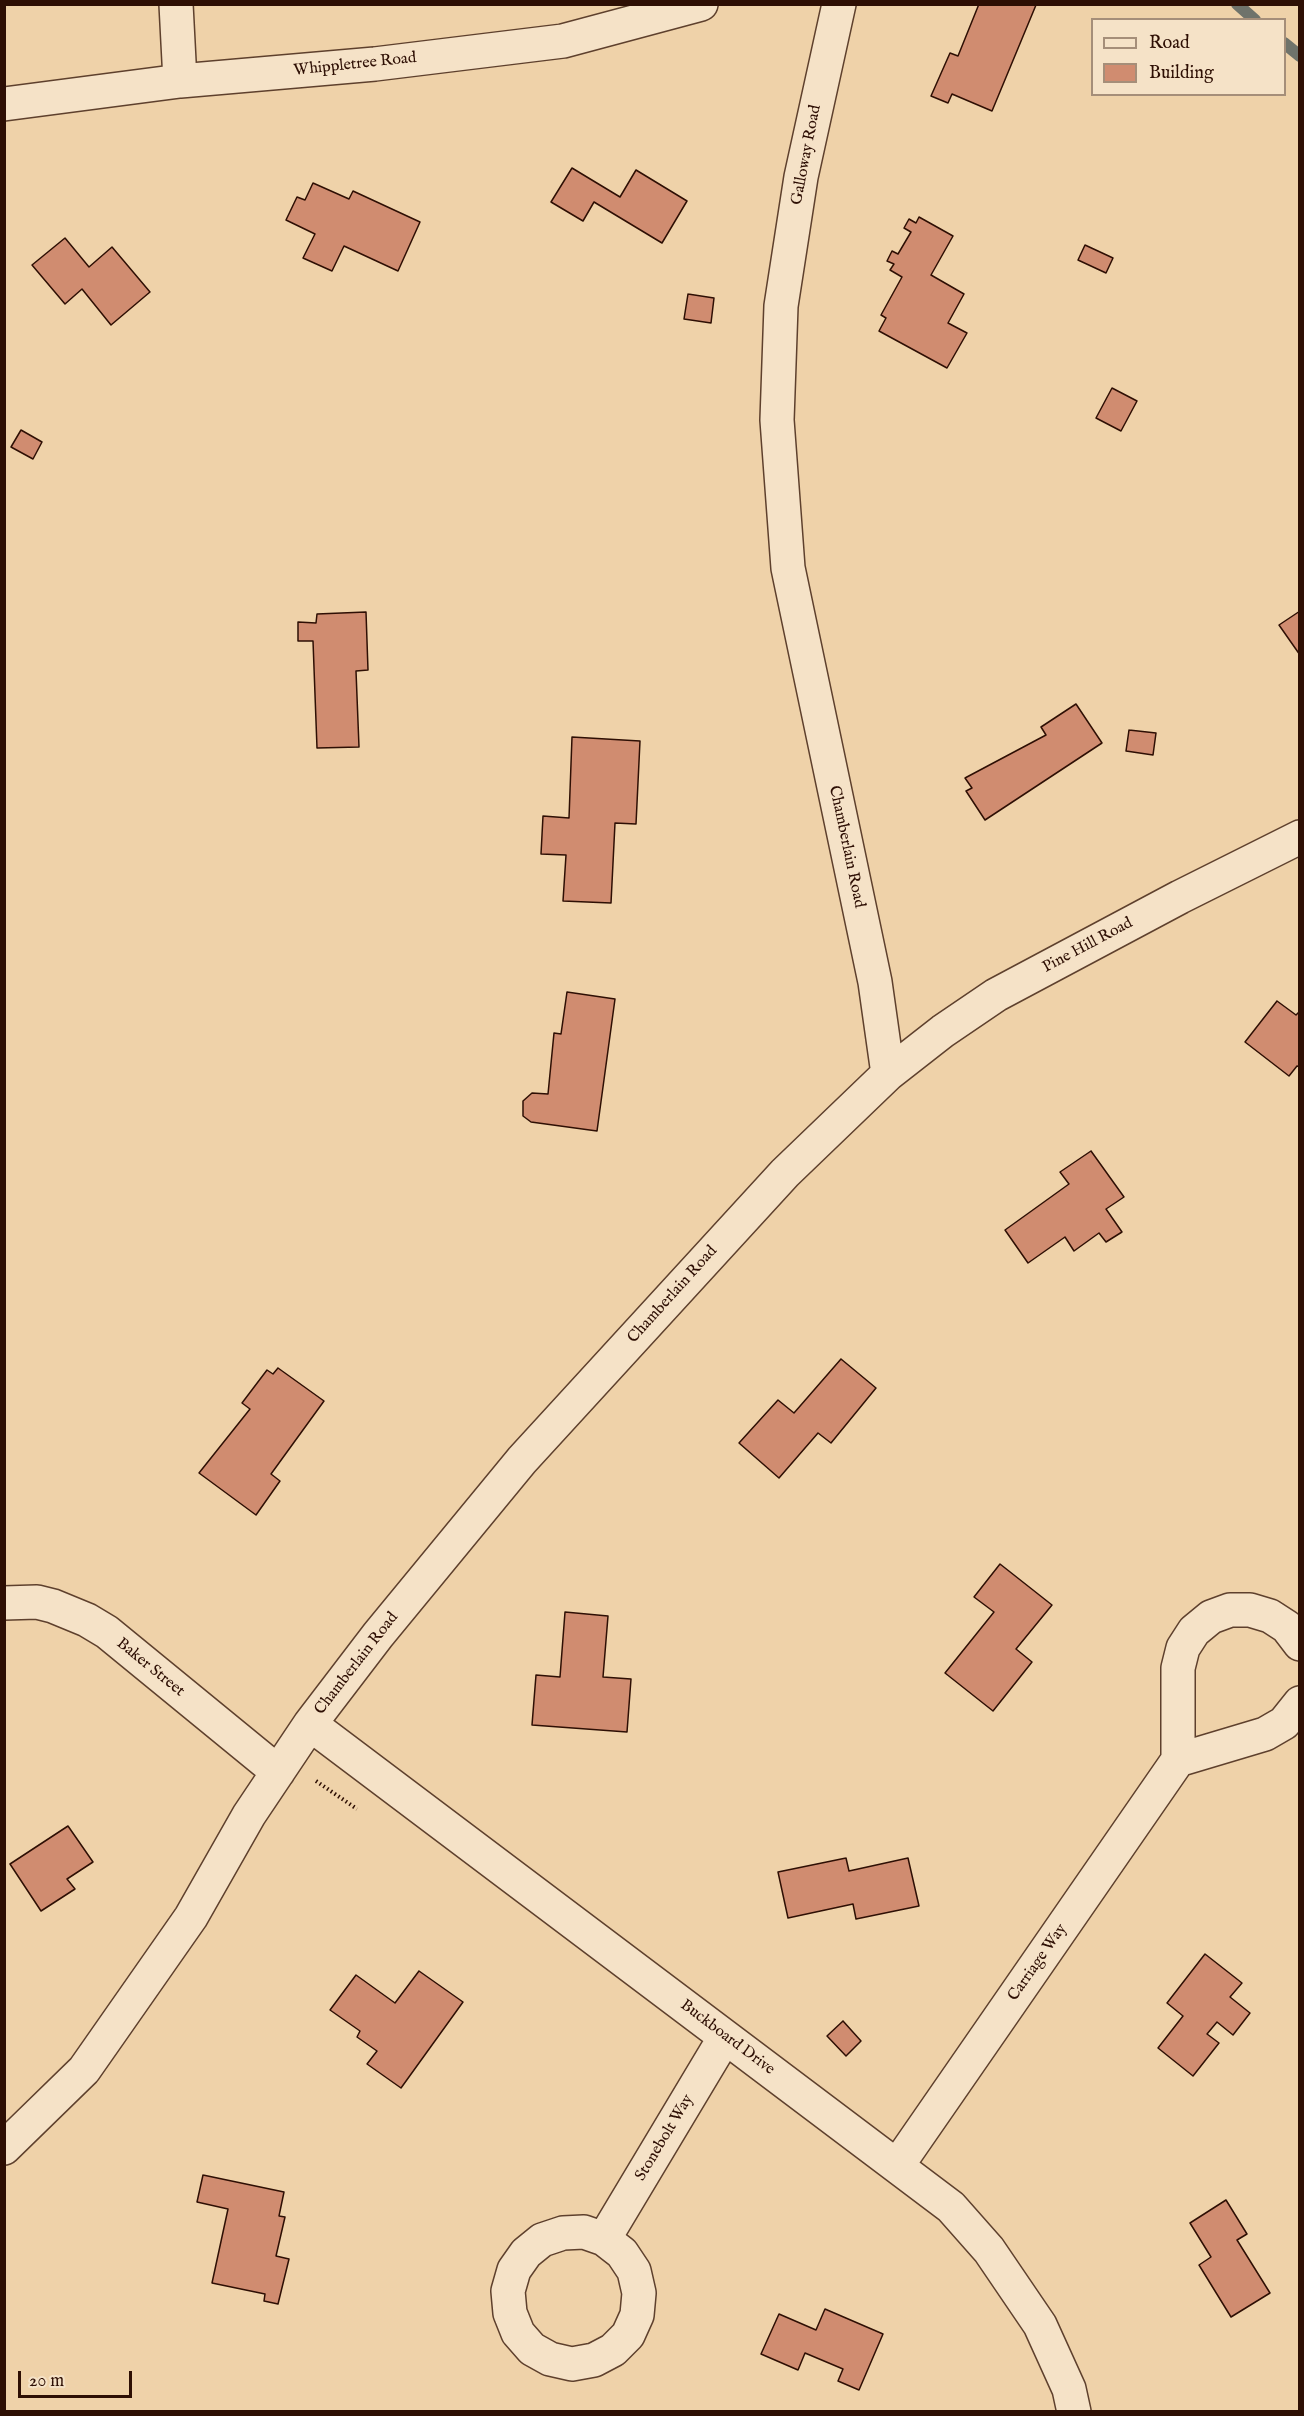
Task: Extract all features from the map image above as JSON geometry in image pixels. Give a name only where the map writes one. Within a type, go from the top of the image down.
[{"type":"street","points":[[176,4],[180,81]]},
{"type":"street","name":"Whippletree Road","points":[[4,104],[180,81],[375,64],[563,41],[701,4]]},
{"type":"street","name":"Galloway Road","points":[[781,306],[801,177],[838,4]]},
{"type":"street","name":"Chamberlain Road","points":[[4,2148],[84,2070],[191,1917],[249,1815],[310,1724],[378,1635],[522,1460],[785,1173],[888,1074],[875,982],[788,568],[777,420],[781,306]]},
{"type":"street","name":"Pine Hill Road","points":[[888,1074],[943,1031],[996,995],[1180,897],[1299,837]]},
{"type":"street","name":"Baker Street","points":[[4,1603],[37,1602],[53,1606],[87,1620],[107,1632],[278,1772]]},
{"type":"street","points":[[1299,1644],[1287,1628],[1270,1616],[1250,1610],[1230,1610],[1210,1617],[1194,1631],[1183,1648],[1178,1668],[1178,1760],[1265,1734],[1284,1723],[1299,1703]]},
{"type":"street","name":"Buckboard Drive","points":[[310,1724],[951,2207],[989,2250],[1040,2325],[1068,2389],[1074,2412]]},
{"type":"street","name":"Carriage Way","points":[[897,2166],[1178,1760]]},
{"type":"street","name":"Stonebolt Way","points":[[604,2239],[725,2037]]},
{"type":"building","points":[[979,4],[1036,5],[992,111],[952,94],[948,103],[931,96],[950,53],[958,56]]},
{"type":"building","points":[[572,168],[620,197],[636,170],[687,201],[662,243],[594,202],[583,221],[551,202]]},
{"type":"building","points":[[313,183],[349,199],[353,191],[420,222],[398,271],[344,246],[332,271],[303,258],[315,234],[286,220],[297,197],[305,200]]},
{"type":"building","points":[[919,217],[953,236],[931,275],[964,294],[948,323],[967,333],[947,368],[879,331],[886,318],[881,315],[902,277],[890,270],[894,264],[887,261],[892,251],[898,254],[911,232],[904,228],[909,219],[916,223]]},
{"type":"building","points":[[65,238],[89,267],[112,247],[150,292],[111,325],[82,289],[65,304],[32,265]]},
{"type":"building","points":[[1085,245],[1113,258],[1106,273],[1078,260]]},
{"type":"building","points":[[688,294],[714,298],[711,323],[684,319]]},
{"type":"building","points":[[1112,388],[1137,401],[1121,431],[1096,418]]},
{"type":"building","points":[[21,430],[42,442],[33,459],[11,447]]},
{"type":"building","points":[[1300,611],[1300,655],[1279,625]]},
{"type":"building","points":[[366,612],[368,670],[356,671],[359,747],[317,748],[313,641],[298,641],[298,622],[316,623],[317,614]]},
{"type":"building","points":[[1076,704],[1102,743],[985,820],[966,791],[972,788],[965,778],[1046,735],[1041,727]]},
{"type":"building","points":[[1129,730],[1156,733],[1153,755],[1126,751]]},
{"type":"building","points":[[572,737],[640,741],[636,824],[615,823],[611,903],[563,901],[566,855],[541,854],[543,816],[569,818]]},
{"type":"building","points":[[567,992],[615,999],[597,1131],[531,1122],[523,1116],[523,1101],[532,1093],[548,1094],[554,1033],[561,1034]]},
{"type":"building","points":[[1277,1001],[1296,1015],[1300,1011],[1300,1067],[1297,1066],[1289,1076],[1245,1042]]},
{"type":"building","points":[[1091,1151],[1124,1197],[1106,1209],[1122,1232],[1106,1242],[1099,1233],[1074,1251],[1065,1237],[1028,1263],[1005,1230],[1069,1184],[1060,1172]]},
{"type":"building","points":[[841,1359],[876,1388],[831,1443],[818,1433],[779,1478],[739,1443],[778,1400],[794,1413]]},
{"type":"building","points":[[278,1368],[324,1401],[271,1474],[280,1481],[256,1515],[199,1473],[250,1409],[242,1403],[267,1370],[273,1374]]},
{"type":"building","points":[[1000,1564],[1052,1605],[1016,1649],[1032,1662],[993,1711],[945,1673],[994,1612],[974,1597]]},
{"type":"building","points":[[565,1612],[608,1616],[603,1677],[631,1679],[627,1732],[532,1725],[536,1675],[560,1677]]},
{"type":"building","points":[[68,1826],[93,1862],[67,1879],[75,1889],[41,1911],[10,1864]]},
{"type":"building","points":[[846,1858],[849,1871],[908,1858],[919,1906],[856,1919],[853,1904],[788,1918],[778,1872]]},
{"type":"building","points":[[1205,1954],[1242,1983],[1230,1997],[1250,2013],[1233,2035],[1217,2022],[1207,2034],[1219,2043],[1193,2076],[1158,2048],[1183,2016],[1167,2003]]},
{"type":"building","points":[[419,1971],[463,2002],[401,2088],[367,2064],[377,2051],[357,2037],[360,2031],[330,2010],[356,1975],[395,2003]]},
{"type":"building","points":[[843,2021],[861,2041],[846,2056],[827,2036]]},
{"type":"building","points":[[203,2175],[284,2192],[279,2216],[285,2217],[276,2256],[289,2259],[278,2304],[264,2301],[265,2294],[212,2283],[228,2209],[197,2202]]},
{"type":"building","points":[[1226,2200],[1247,2234],[1237,2240],[1270,2293],[1231,2317],[1199,2265],[1211,2257],[1190,2223]]},
{"type":"building","points":[[825,2309],[883,2334],[859,2390],[838,2381],[843,2369],[805,2353],[798,2370],[761,2354],[779,2314],[816,2330]]},
{"type":"waterway","points":[[1237,4],[1253,18]]},
{"type":"waterway","points":[[1286,45],[1300,56]]}]
